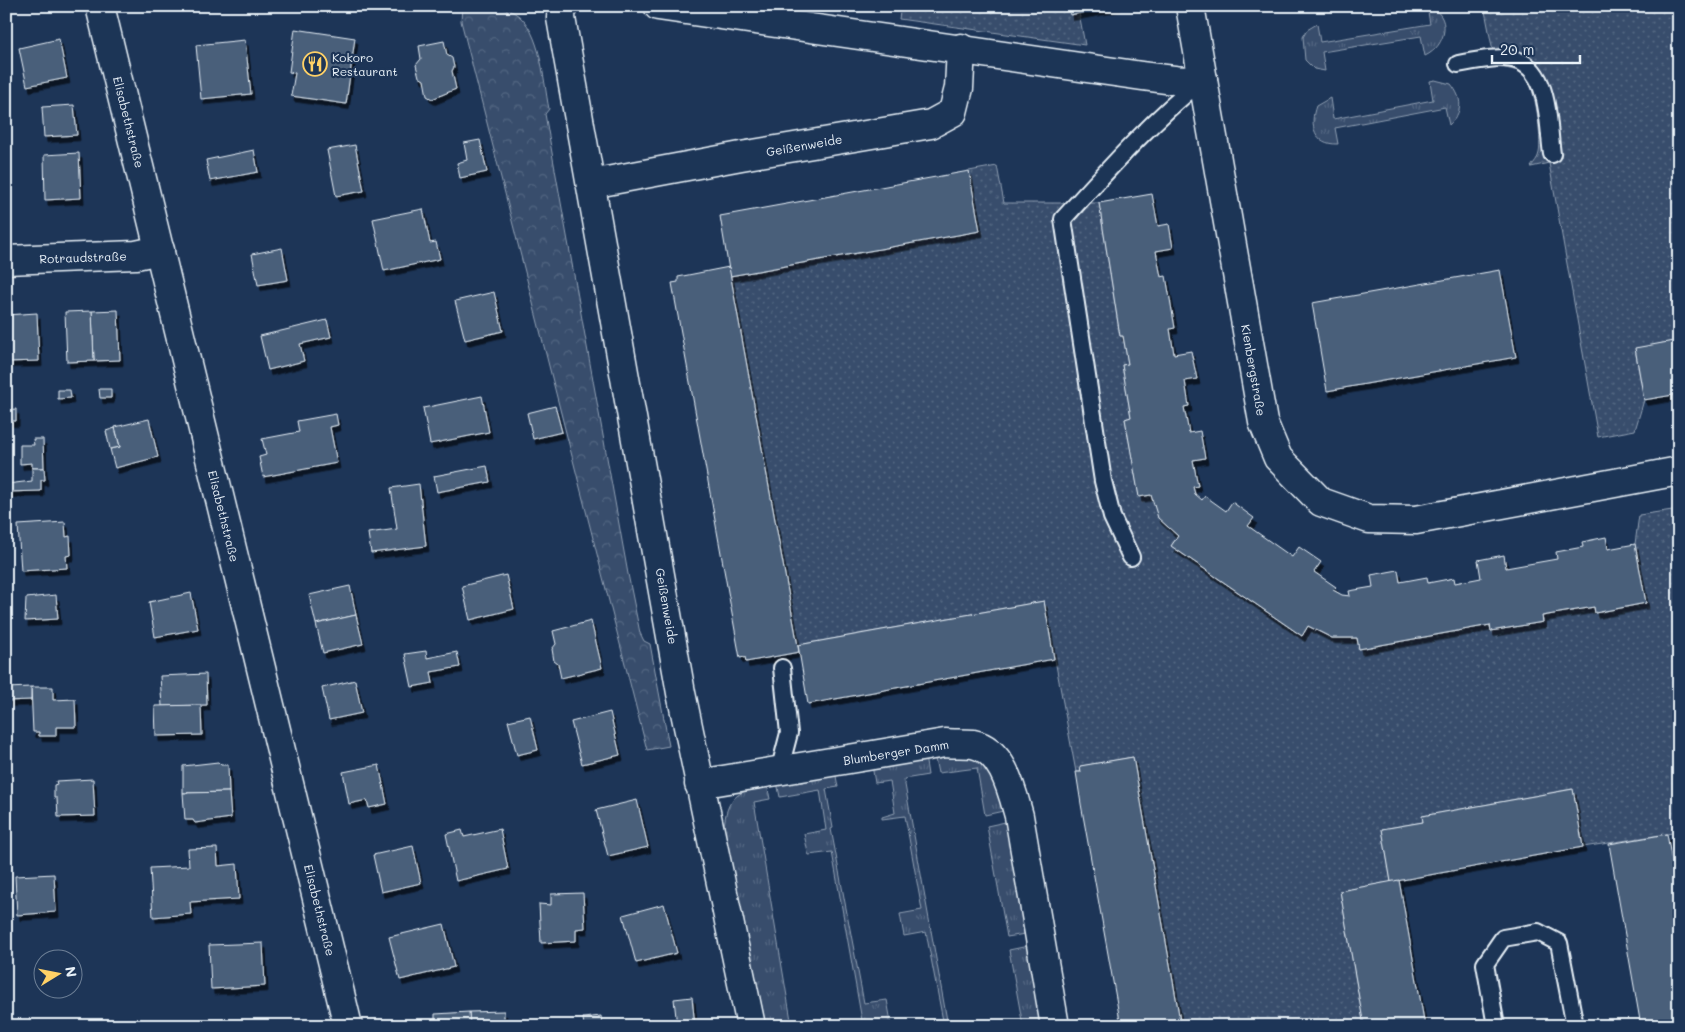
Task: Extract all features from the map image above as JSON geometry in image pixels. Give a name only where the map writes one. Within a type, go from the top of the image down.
[{"type":"street","name":"Elisabethstraße","points":[[100,6],[348,1026]]},
{"type":"street","name":"Geißenweide","points":[[562,6],[561,18],[699,784],[751,1026]]},
{"type":"street","points":[[658,6],[686,8],[1182,81],[1204,79]]},
{"type":"street","name":"Kienbergstraße","points":[[1190,6],[1263,422],[1278,458],[1321,502],[1369,519],[1416,520],[1679,471]]},
{"type":"street","name":"Geißenweide","points":[[591,184],[741,156],[932,124],[953,112],[959,88],[961,48]]},
{"type":"street","name":"Rotraudstraße","points":[[6,260],[136,255],[160,250]]},
{"type":"street","name":"Blumberger Damm","points":[[699,784],[946,743],[974,744],[995,758],[1012,790],[1019,816],[1054,1026]]},
{"type":"lane","points":[[1458,64],[1505,58],[1529,66],[1540,79],[1552,154]]},
{"type":"lane","points":[[1131,557],[1112,517],[1103,481],[1063,219],[1133,141],[1168,107],[1204,79]]},
{"type":"lane","points":[[782,668],[789,732],[782,760],[799,768]]},
{"type":"lane","points":[[1496,1026],[1485,964],[1503,938],[1538,932],[1559,943],[1574,1026]]},
{"type":"green space","points":[[462,6],[497,7],[519,16],[534,38],[539,52],[549,109],[545,114],[628,574],[640,633],[644,641],[650,644],[669,746],[647,750],[461,21]]},
{"type":"green space","points":[[901,6],[1068,6],[1079,13],[1085,45],[899,19]]},
{"type":"green space","points":[[1427,6],[1441,16],[1444,30],[1438,45],[1425,56],[1421,36],[1322,52],[1325,71],[1314,69],[1305,60],[1303,37],[1307,30],[1317,24],[1320,42],[1430,24]]},
{"type":"green space","points":[[1484,6],[1679,6],[1679,340],[1635,349],[1644,400],[1635,430],[1598,437],[1549,163],[1531,167],[1538,157],[1540,146],[1535,102],[1529,82],[1525,76],[1511,69],[1496,67]]},
{"type":"green space","points":[[1435,80],[1451,84],[1458,95],[1459,110],[1449,125],[1445,107],[1335,128],[1338,144],[1323,141],[1315,132],[1313,120],[1316,106],[1330,98],[1333,119],[1433,100],[1430,81]]},
{"type":"green space","points":[[997,166],[1004,203],[1099,203],[1120,336],[1123,336],[1128,364],[1122,365],[1131,417],[1125,419],[1139,496],[1151,495],[1159,518],[1178,536],[1171,546],[1302,636],[1308,626],[1332,638],[1357,638],[1359,649],[1490,625],[1491,631],[1543,622],[1542,616],[1594,607],[1595,613],[1646,603],[1635,544],[1639,515],[1679,509],[1679,832],[1583,847],[1572,789],[1423,816],[1423,822],[1382,829],[1391,882],[1340,891],[1364,1026],[1181,1026],[1133,757],[1081,766],[1081,772],[1076,772],[1044,601],[798,645],[730,276],[979,230],[969,171]]},
{"type":"green space","points":[[944,753],[983,759],[1008,810],[985,815],[977,768],[938,773],[934,754]]},
{"type":"green space","points":[[925,756],[928,775],[904,779],[948,1026],[944,1026],[926,932],[904,936],[900,914],[922,910],[905,816],[882,819],[882,817],[895,813],[890,781],[875,783],[872,765]]},
{"type":"green space","points":[[835,771],[838,787],[826,789],[833,828],[831,829],[864,1003],[887,1000],[891,1022],[863,1026],[832,852],[809,855],[808,853],[804,834],[826,830],[820,790],[780,797],[777,782]]},
{"type":"green space","points":[[767,784],[770,799],[754,802],[792,1026],[766,1026],[724,829],[727,809],[735,797],[748,790]]},
{"type":"green space","points":[[1010,821],[1031,933],[1007,937],[987,826]]},
{"type":"green space","points":[[1033,945],[1047,1026],[1023,1026],[1009,950]]},
{"type":"building","points":[[1068,6],[1118,6],[1070,15]]},
{"type":"building","points":[[295,29],[355,38],[346,104],[291,96],[295,73],[289,72]]},
{"type":"building","points":[[59,39],[67,78],[27,86],[19,48]]},
{"type":"building","points":[[245,40],[251,94],[201,99],[196,45]]},
{"type":"building","points":[[444,41],[447,55],[452,58],[454,67],[452,71],[456,89],[432,99],[427,96],[424,80],[419,77],[416,65],[421,59],[419,46]]},
{"type":"building","points":[[74,105],[77,135],[44,137],[42,107]]},
{"type":"building","points":[[480,140],[487,172],[460,178],[457,163],[467,160],[464,143]]},
{"type":"building","points":[[355,145],[364,191],[336,196],[327,150]]},
{"type":"building","points":[[254,150],[258,172],[210,181],[206,160]]},
{"type":"building","points":[[79,153],[81,198],[45,200],[44,155]]},
{"type":"building","points":[[969,171],[980,231],[730,276],[720,216]]},
{"type":"building","points":[[1152,194],[1158,226],[1169,224],[1173,248],[1156,251],[1161,277],[1166,276],[1175,328],[1170,329],[1174,354],[1191,351],[1197,379],[1185,381],[1189,406],[1184,407],[1189,433],[1200,431],[1205,458],[1193,460],[1198,486],[1193,487],[1195,494],[1202,500],[1205,496],[1226,511],[1232,502],[1254,518],[1248,526],[1292,557],[1299,547],[1321,562],[1314,572],[1336,587],[1333,590],[1342,595],[1350,596],[1349,591],[1373,587],[1371,575],[1398,570],[1400,582],[1427,577],[1428,583],[1454,578],[1455,583],[1481,578],[1478,560],[1504,555],[1506,568],[1557,559],[1556,552],[1583,547],[1582,542],[1606,537],[1608,549],[1635,544],[1646,603],[1595,613],[1594,607],[1542,616],[1543,622],[1491,631],[1490,625],[1359,649],[1357,638],[1332,638],[1308,626],[1302,636],[1171,546],[1178,536],[1158,518],[1151,495],[1139,497],[1125,419],[1131,417],[1122,365],[1128,364],[1123,336],[1120,336],[1099,203]]},
{"type":"building","points":[[423,209],[430,243],[436,242],[440,259],[384,271],[373,219]]},
{"type":"building","points":[[282,248],[288,280],[258,285],[252,254]]},
{"type":"building","points":[[729,267],[799,652],[746,662],[745,657],[740,658],[672,283],[678,282],[678,277]]},
{"type":"building","points":[[1500,270],[1516,357],[1327,391],[1312,303]]},
{"type":"building","points":[[494,292],[503,331],[465,340],[455,301]]},
{"type":"building","points":[[118,310],[120,360],[94,361],[92,311]]},
{"type":"building","points":[[92,311],[94,361],[67,362],[65,312]]},
{"type":"building","points":[[37,313],[39,361],[6,362],[6,315]]},
{"type":"building","points":[[327,320],[331,337],[300,344],[304,361],[268,370],[260,336]]},
{"type":"building","points":[[1679,340],[1679,394],[1644,400],[1635,348]]},
{"type":"building","points":[[99,389],[111,389],[111,398],[100,398]]},
{"type":"building","points":[[58,390],[70,390],[71,398],[58,399]]},
{"type":"building","points":[[482,396],[489,432],[430,444],[423,408]]},
{"type":"building","points":[[555,406],[562,432],[533,439],[527,413]]},
{"type":"building","points":[[16,409],[16,421],[6,421],[6,410]]},
{"type":"building","points":[[336,414],[338,425],[330,427],[337,463],[263,477],[259,457],[266,455],[262,439],[299,432],[297,421]]},
{"type":"building","points":[[149,419],[158,457],[115,468],[110,449],[120,447],[115,427]]},
{"type":"building","points":[[115,428],[120,447],[110,449],[106,431]]},
{"type":"building","points":[[33,439],[43,439],[44,468],[32,468],[32,463],[20,464],[20,445],[34,445]]},
{"type":"building","points":[[487,466],[490,482],[437,492],[434,476]]},
{"type":"building","points":[[32,468],[44,468],[45,480],[41,480],[41,491],[7,492],[7,484],[32,481]]},
{"type":"building","points":[[419,484],[426,546],[371,553],[368,533],[397,529],[391,488]]},
{"type":"building","points":[[65,522],[66,537],[70,536],[71,555],[66,556],[67,568],[21,571],[18,525]]},
{"type":"building","points":[[506,575],[514,609],[470,620],[462,586]]},
{"type":"building","points":[[350,586],[356,615],[316,624],[309,595]]},
{"type":"building","points":[[191,593],[198,629],[155,637],[149,602]]},
{"type":"building","points":[[56,595],[58,619],[25,621],[26,598]]},
{"type":"building","points":[[1044,601],[1054,659],[808,704],[798,645]]},
{"type":"building","points":[[356,615],[363,644],[323,653],[316,624]]},
{"type":"building","points":[[591,621],[602,668],[561,678],[558,664],[554,661],[552,649],[556,644],[553,631]]},
{"type":"building","points":[[426,651],[427,658],[457,652],[460,667],[431,672],[433,683],[412,687],[405,654]]},
{"type":"building","points":[[206,674],[207,705],[162,706],[160,676]]},
{"type":"building","points":[[355,680],[362,713],[329,720],[322,688]]},
{"type":"building","points":[[31,687],[53,687],[53,700],[75,699],[76,727],[56,727],[56,736],[39,736],[39,732],[33,732]]},
{"type":"building","points":[[31,687],[31,700],[6,701],[6,688]]},
{"type":"building","points":[[201,705],[202,735],[156,736],[155,706]]},
{"type":"building","points":[[610,712],[620,755],[582,764],[571,722]]},
{"type":"building","points":[[530,716],[538,750],[517,755],[508,721]]},
{"type":"building","points":[[1133,757],[1181,1026],[1121,1026],[1081,804],[1076,772],[1081,772],[1080,766]]},
{"type":"building","points":[[218,762],[221,765],[228,765],[229,792],[183,793],[183,766]]},
{"type":"building","points":[[379,765],[387,804],[369,808],[367,800],[349,804],[343,772]]},
{"type":"building","points":[[93,779],[95,816],[58,817],[57,798],[54,798],[54,785],[57,784],[56,781]]},
{"type":"building","points":[[1573,789],[1583,847],[1391,882],[1382,829],[1423,822],[1422,816]]},
{"type":"building","points":[[229,792],[231,818],[195,823],[193,820],[185,820],[183,793]]},
{"type":"building","points":[[637,800],[648,847],[608,856],[596,810]]},
{"type":"building","points":[[500,829],[508,869],[456,881],[446,834],[462,830],[464,837]]},
{"type":"building","points":[[1667,834],[1679,901],[1679,1026],[1641,1026],[1609,844]]},
{"type":"building","points":[[413,846],[421,883],[381,892],[373,855]]},
{"type":"building","points":[[217,848],[218,866],[237,864],[239,899],[190,902],[191,914],[153,917],[150,868],[189,866],[188,849]]},
{"type":"building","points":[[54,874],[56,912],[17,915],[15,876]]},
{"type":"building","points":[[1399,880],[1425,1026],[1364,1026],[1340,891]]},
{"type":"building","points":[[583,893],[585,928],[576,929],[576,941],[541,943],[539,904],[551,905],[551,894]]},
{"type":"building","points":[[664,904],[677,953],[636,963],[623,915]]},
{"type":"building","points":[[444,924],[454,967],[400,980],[389,937]]},
{"type":"building","points":[[263,943],[265,986],[211,989],[209,945]]},
{"type":"building","points":[[692,997],[695,1026],[677,1026],[674,999]]},
{"type":"building","points":[[504,1011],[504,1026],[470,1026],[469,1012]]},
{"type":"building","points":[[469,1012],[470,1026],[435,1026],[435,1014]]},
{"type":"building","points":[[601,1016],[602,1026],[584,1026],[583,1018]]},
{"type":"building","points":[[140,1021],[140,1026],[111,1026],[111,1022]]},
{"type":"place","name":"Kokoro Restaurant","points":[[315,64]]}]
